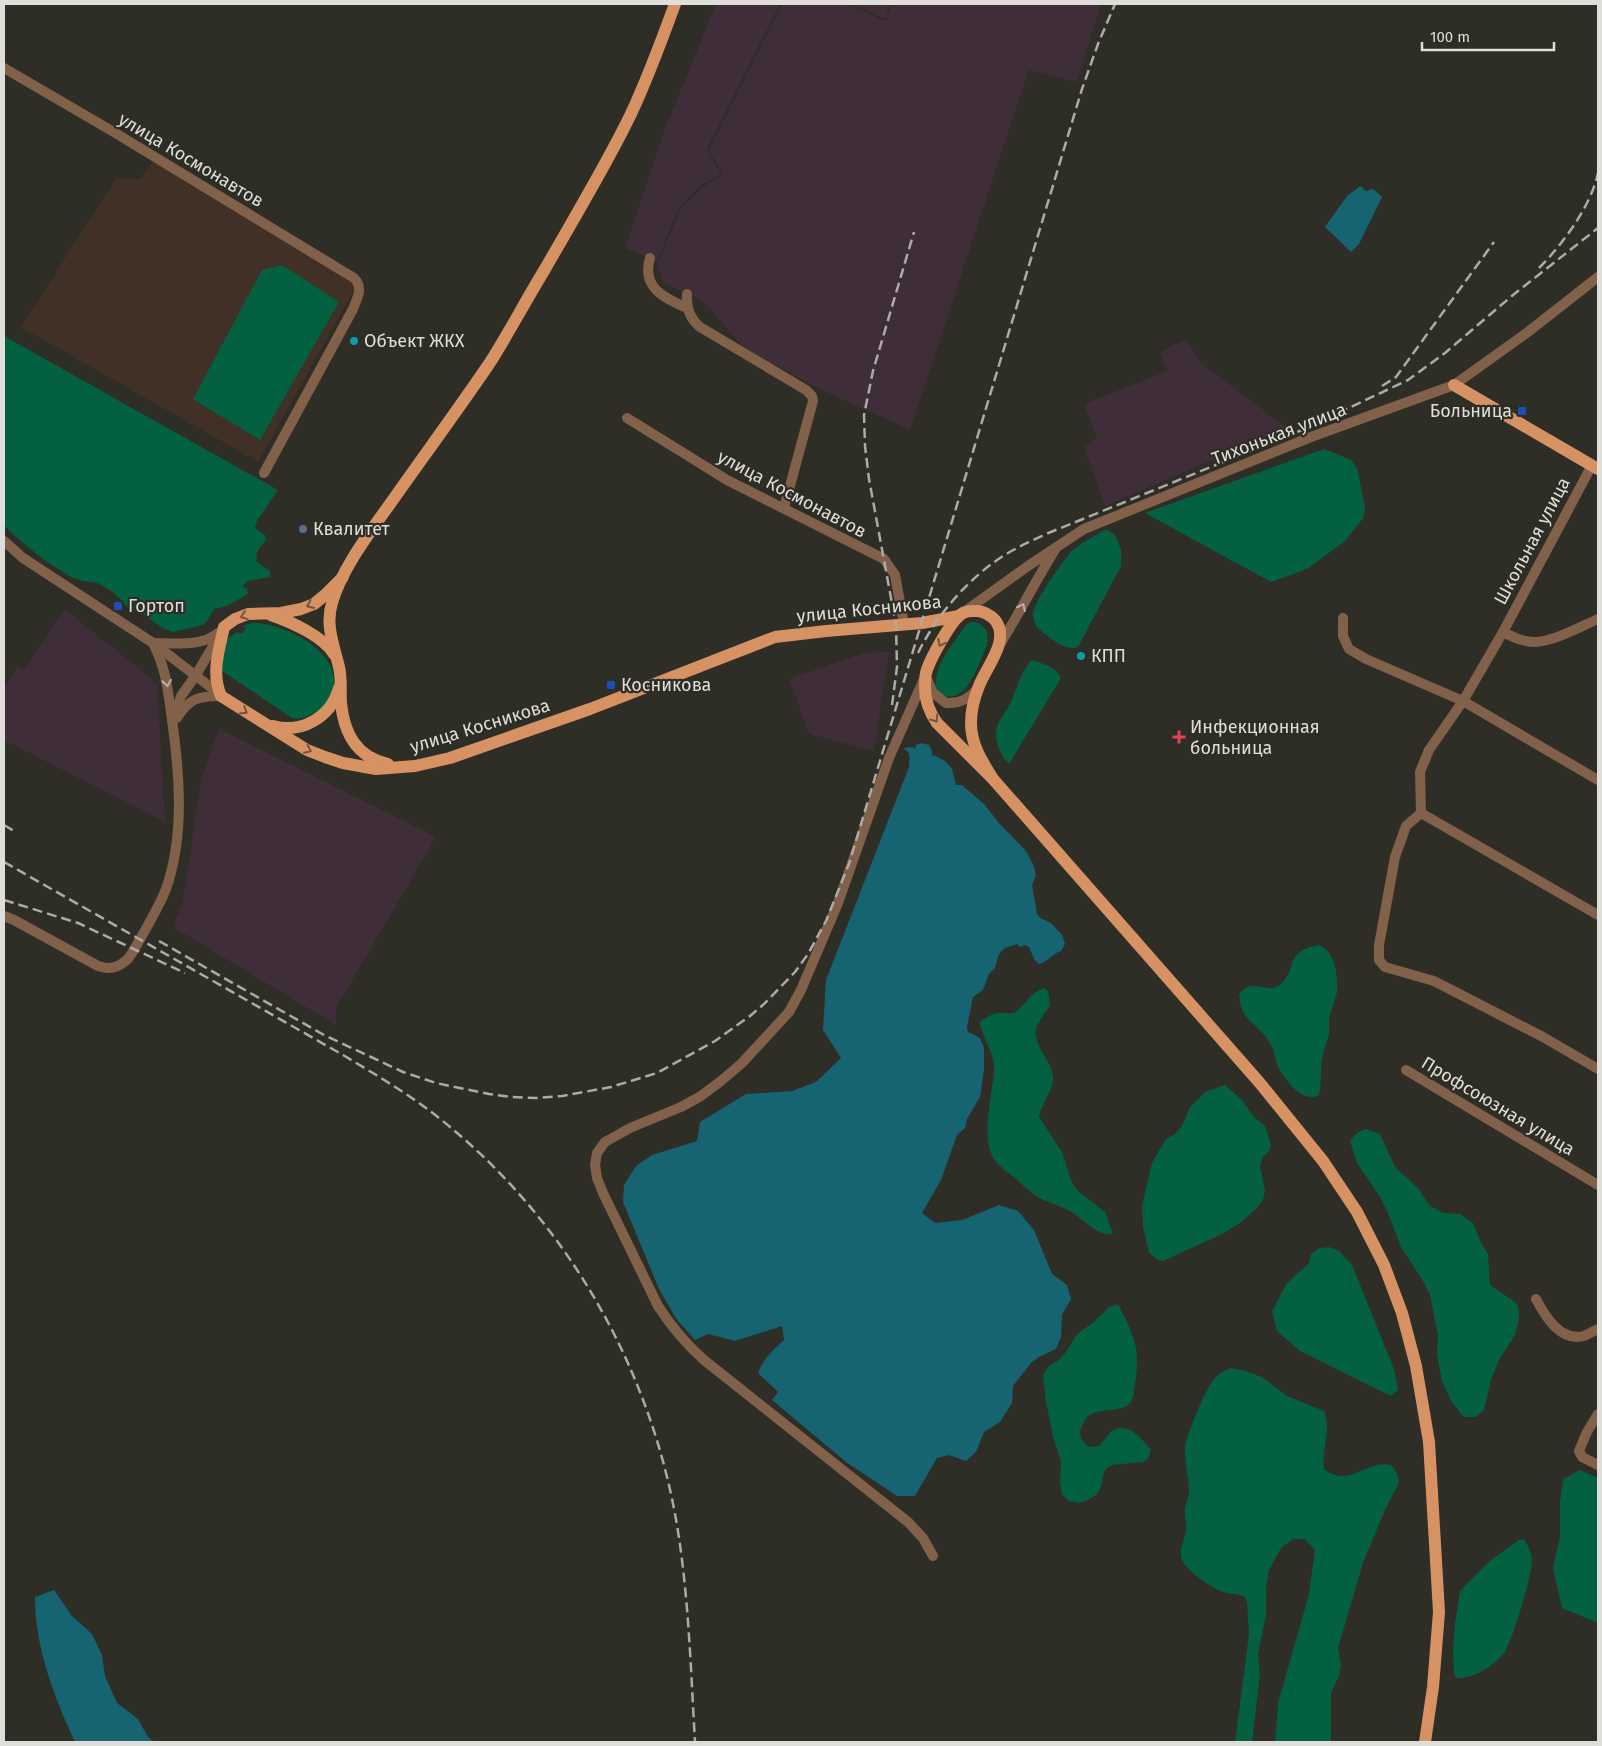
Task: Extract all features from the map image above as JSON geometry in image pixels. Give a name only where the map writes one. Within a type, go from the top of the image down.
[{"type":"main road","points":[[415,766],[386,764],[374,761],[361,752],[345,725],[340,681],[330,628],[330,611],[334,595],[370,532],[490,361],[580,208],[628,121],[656,57],[675,4]]},
{"type":"main road","name":"Школьная улица","points":[[1454,385],[1595,467]]},
{"type":"main road","points":[[221,696],[216,682],[216,661],[224,627],[235,619],[248,614],[292,611],[314,604],[343,577]]},
{"type":"main road","points":[[993,779],[977,751],[972,732],[972,710],[979,685],[997,649],[1000,637],[999,630],[997,622],[982,612],[962,614],[948,629],[926,673],[926,698],[937,724],[993,779],[1259,1082],[1323,1160],[1357,1212],[1384,1265],[1402,1313],[1416,1366],[1429,1442],[1439,1612],[1433,1687],[1425,1742]]},
{"type":"main road","points":[[267,613],[291,623],[320,639],[332,651],[336,659]]},
{"type":"main road","name":"улица Косникова","points":[[221,696],[307,750],[343,763],[376,769],[415,766],[450,758],[590,709],[775,637],[929,622],[962,614]]},
{"type":"main road","points":[[266,725],[289,728],[307,724],[321,716],[333,703],[340,681]]},
{"type":"street","name":"улица Космонавтов","points":[[4,68],[236,206],[354,278],[359,284],[359,293],[353,309],[264,473]]},
{"type":"street","points":[[650,258],[648,273],[653,286],[666,298],[687,308]]},
{"type":"street","name":"Тихонькая улица","points":[[962,614],[1058,545],[1084,529],[1311,437],[1454,385],[1528,332],[1598,277]]},
{"type":"street","points":[[687,294],[687,308],[692,319],[700,326],[806,390],[812,396],[813,401],[784,508]]},
{"type":"street","name":"улица Космонавтов","points":[[627,418],[726,480],[884,560],[891,567],[895,575],[904,624]]},
{"type":"street","name":"Школьная улица","points":[[1421,813],[1420,772],[1429,750],[1463,701],[1595,467]]},
{"type":"street","name":"улица Косникова","points":[[4,541],[23,558],[153,643],[221,696]]},
{"type":"street","points":[[997,649],[1014,623],[1034,584],[1058,545]]},
{"type":"street","points":[[1343,618],[1343,636],[1349,648],[1366,659],[1463,701],[1598,780]]},
{"type":"street","name":"Школьная улица","points":[[1503,632],[1517,639],[1534,642],[1550,639],[1598,620]]},
{"type":"street","points":[[4,916],[106,968],[117,967],[128,959],[167,887],[174,853],[178,811],[179,778],[165,670],[153,643],[194,642],[211,639],[224,627]]},
{"type":"street","points":[[172,725],[181,696],[196,675],[224,627]]},
{"type":"street","points":[[926,673],[932,693],[946,703],[958,703],[967,699],[979,685]]},
{"type":"street","points":[[926,673],[889,758],[838,903],[802,990],[789,1012],[758,1047],[721,1081],[681,1107],[630,1128],[604,1142],[597,1153],[595,1165],[597,1178],[603,1193],[658,1306],[684,1341],[704,1360],[908,1522],[923,1538],[933,1556]]},
{"type":"street","points":[[172,725],[183,708],[190,702],[204,697],[221,696]]},
{"type":"street","points":[[1598,914],[1421,813],[1406,826],[1395,857],[1378,960],[1385,967],[1434,981],[1544,1037],[1598,1069]]},
{"type":"street","name":"Профсоюзная улица","points":[[1406,1070],[1598,1185]]},
{"type":"street","points":[[1536,1299],[1544,1313],[1562,1333],[1572,1336],[1583,1336],[1598,1328]]},
{"type":"street","points":[[1598,1414],[1587,1432],[1580,1450],[1582,1457],[1598,1465]]},
{"type":"shaded area","points":[[716,4],[780,4],[707,149],[721,174],[700,186],[680,206],[657,261],[681,208],[701,189],[723,174],[709,150],[782,4],[846,4],[885,21],[892,4],[1101,4],[1077,82],[1029,70],[910,430],[822,390],[745,349],[703,301],[663,283],[656,261],[625,248],[665,129]]},
{"type":"shaded area","points":[[850,4],[890,4],[885,19]]},
{"type":"shaded area","points":[[154,159],[357,285],[258,462],[21,327],[116,178],[141,179]]},
{"type":"shaded area","points":[[1186,339],[1201,363],[1287,428],[1105,506],[1084,447],[1097,438],[1084,404],[1167,371],[1160,352]]},
{"type":"shaded area","points":[[64,609],[153,680],[153,684],[157,685],[165,822],[4,740],[4,690],[17,667],[24,670]]},
{"type":"shaded area","points":[[889,652],[874,751],[809,734],[789,679],[864,653]]},
{"type":"shaded area","points":[[219,729],[436,837],[336,1008],[336,1025],[173,927],[182,904],[186,883],[201,780]]},
{"type":"green space","points":[[282,265],[339,302],[260,440],[193,399],[262,270]]},
{"type":"green space","points":[[4,336],[278,490],[257,521],[255,528],[265,535],[266,540],[258,550],[257,562],[270,571],[270,577],[248,581],[242,586],[247,589],[248,594],[227,605],[214,609],[203,625],[173,632],[164,629],[137,610],[129,609],[118,597],[98,583],[71,577],[44,560],[19,540],[4,525]]},
{"type":"green space","points":[[1324,449],[1352,460],[1357,468],[1365,507],[1364,517],[1345,541],[1307,569],[1271,582],[1145,513]]},
{"type":"green space","points":[[1107,530],[1115,535],[1121,550],[1121,566],[1079,645],[1075,648],[1063,646],[1038,629],[1035,624],[1033,615],[1037,602],[1070,553],[1085,541]]},
{"type":"green space","points":[[976,622],[983,626],[988,636],[987,645],[966,688],[959,694],[951,697],[943,695],[936,688],[940,664],[966,625]]},
{"type":"green space","points":[[252,623],[265,624],[294,634],[320,652],[329,664],[334,677],[332,694],[320,709],[306,717],[292,718],[219,669],[227,639],[237,632],[242,634],[246,628],[242,626]]},
{"type":"green space","points":[[1032,660],[1045,664],[1057,671],[1061,678],[1009,764],[1003,757],[998,745],[997,728],[1010,704],[1022,675]]},
{"type":"green space","points":[[1319,945],[1329,953],[1335,965],[1337,992],[1329,1019],[1329,1034],[1321,1065],[1319,1095],[1313,1097],[1300,1093],[1283,1076],[1267,1038],[1243,1012],[1239,994],[1249,987],[1273,988],[1278,986],[1288,975],[1292,962],[1300,952]]},
{"type":"green space","points":[[1044,988],[1048,991],[1050,1005],[1037,1026],[1036,1036],[1050,1067],[1053,1080],[1039,1117],[1062,1152],[1072,1183],[1078,1191],[1105,1212],[1113,1234],[1102,1233],[1096,1230],[1070,1211],[1035,1195],[999,1165],[991,1154],[987,1130],[994,1063],[980,1022],[996,1014],[1017,1011],[1038,990]]},
{"type":"green space","points":[[1225,1085],[1242,1100],[1254,1117],[1265,1126],[1271,1145],[1270,1150],[1263,1157],[1260,1166],[1265,1191],[1263,1200],[1240,1223],[1222,1234],[1163,1261],[1158,1260],[1149,1253],[1143,1227],[1142,1206],[1152,1163],[1166,1139],[1175,1134],[1182,1126],[1190,1107],[1205,1092]]},
{"type":"green space","points":[[1366,1129],[1380,1134],[1395,1167],[1418,1188],[1429,1205],[1443,1213],[1460,1214],[1473,1223],[1488,1254],[1490,1285],[1518,1306],[1519,1320],[1515,1335],[1499,1360],[1491,1380],[1484,1410],[1476,1417],[1465,1417],[1451,1401],[1442,1381],[1437,1354],[1438,1336],[1430,1295],[1401,1247],[1380,1197],[1357,1163],[1350,1141]]},
{"type":"green space","points":[[1329,1247],[1339,1251],[1352,1265],[1394,1369],[1398,1390],[1391,1396],[1300,1351],[1277,1331],[1272,1311],[1287,1283],[1309,1263],[1311,1254],[1319,1248]]},
{"type":"green space","points":[[1118,1304],[1135,1342],[1137,1372],[1133,1398],[1128,1405],[1098,1412],[1087,1417],[1080,1431],[1081,1436],[1089,1447],[1099,1446],[1112,1431],[1123,1428],[1134,1433],[1151,1450],[1148,1459],[1143,1462],[1112,1465],[1107,1468],[1104,1472],[1101,1487],[1096,1495],[1088,1500],[1078,1503],[1069,1501],[1062,1494],[1060,1483],[1061,1461],[1053,1437],[1043,1375],[1049,1366],[1059,1360],[1066,1352],[1077,1334],[1094,1322],[1109,1307]]},
{"type":"green space","points":[[1231,1368],[1262,1377],[1287,1396],[1324,1411],[1327,1432],[1323,1462],[1324,1469],[1342,1476],[1382,1464],[1391,1465],[1397,1473],[1399,1483],[1385,1510],[1363,1563],[1338,1648],[1341,1666],[1339,1676],[1331,1693],[1331,1742],[1275,1742],[1278,1703],[1309,1594],[1315,1550],[1305,1539],[1293,1539],[1281,1548],[1269,1570],[1266,1589],[1266,1615],[1258,1654],[1260,1675],[1252,1742],[1235,1742],[1249,1634],[1247,1602],[1245,1597],[1227,1593],[1202,1580],[1189,1570],[1182,1560],[1181,1549],[1186,1528],[1185,1509],[1189,1492],[1185,1453],[1186,1441],[1197,1411],[1211,1383],[1221,1373]]},
{"type":"green space","points":[[1580,1470],[1598,1478],[1598,1623],[1562,1608],[1553,1568],[1560,1536],[1560,1502],[1563,1479]]},
{"type":"green space","points":[[1524,1539],[1531,1555],[1531,1569],[1508,1647],[1500,1658],[1483,1671],[1463,1678],[1457,1678],[1454,1674],[1453,1650],[1460,1591],[1491,1560],[1519,1540]]},
{"type":"water","points":[[1360,186],[1366,191],[1373,189],[1382,197],[1359,244],[1351,252],[1325,227],[1347,196]]},
{"type":"water","points":[[921,743],[929,745],[932,757],[934,755],[945,761],[952,769],[956,785],[962,785],[984,804],[1026,851],[1036,875],[1032,885],[1037,914],[1040,918],[1051,923],[1062,935],[1065,944],[1061,951],[1039,964],[1034,959],[1029,947],[1025,945],[1020,947],[1017,944],[1005,948],[999,954],[995,968],[989,974],[983,990],[973,997],[967,1027],[968,1032],[980,1038],[984,1048],[984,1070],[980,1097],[967,1119],[965,1128],[957,1135],[941,1180],[922,1213],[935,1223],[962,1220],[999,1205],[1018,1211],[1034,1230],[1052,1274],[1067,1285],[1071,1299],[1062,1315],[1061,1337],[1056,1349],[1031,1363],[1013,1386],[1012,1403],[1000,1422],[984,1432],[976,1452],[966,1461],[949,1455],[937,1458],[915,1496],[897,1496],[846,1462],[772,1400],[778,1392],[758,1373],[772,1351],[784,1340],[782,1326],[735,1341],[708,1334],[695,1340],[677,1320],[659,1289],[623,1202],[624,1185],[636,1166],[652,1155],[697,1141],[700,1122],[746,1094],[792,1091],[816,1082],[841,1058],[823,1030],[826,980],[909,767],[909,754],[903,748],[913,747],[915,749],[916,745]]},
{"type":"water","points":[[54,1590],[72,1616],[92,1634],[102,1655],[105,1676],[117,1703],[138,1719],[148,1737],[154,1742],[75,1742],[53,1689],[38,1635],[35,1597]]},
{"type":"railway","points":[[159,941],[324,1035],[403,1072],[436,1083],[512,1097],[562,1096],[611,1087],[657,1073],[715,1041],[764,1004],[795,972],[808,954],[826,921],[849,864],[1082,89],[1115,4]]},
{"type":"railway","points":[[1539,268],[1575,224],[1589,198],[1598,173]]},
{"type":"railway","points":[[918,653],[935,624],[956,597],[981,572],[1008,553],[1046,534],[1302,430],[1408,380],[1445,353],[1513,295],[1598,228]]},
{"type":"railway","points":[[892,705],[897,667],[896,625],[869,479],[864,415],[873,371],[914,232]]},
{"type":"railway","points":[[1382,386],[1396,377],[1494,242]]},
{"type":"railway","points":[[4,825],[14,831]]},
{"type":"railway","points":[[4,862],[380,1077],[439,1118],[486,1159],[528,1204],[566,1253],[599,1305],[627,1361],[650,1418],[667,1477],[679,1538],[687,1614],[695,1742]]},
{"type":"railway","points":[[4,900],[78,923],[185,973]]},
{"type":"place","name":"Объект ЖКХ","points":[[354,341]]},
{"type":"place","name":"Больница","points":[[1522,411]]},
{"type":"place","name":"Квалитет","points":[[303,529]]},
{"type":"place","name":"Гортоп","points":[[118,606]]},
{"type":"place","name":"КПП","points":[[1081,656]]},
{"type":"place","name":"Косникова","points":[[611,685]]},
{"type":"place","name":"Инфекционная больница","points":[[1179,737]]}]
